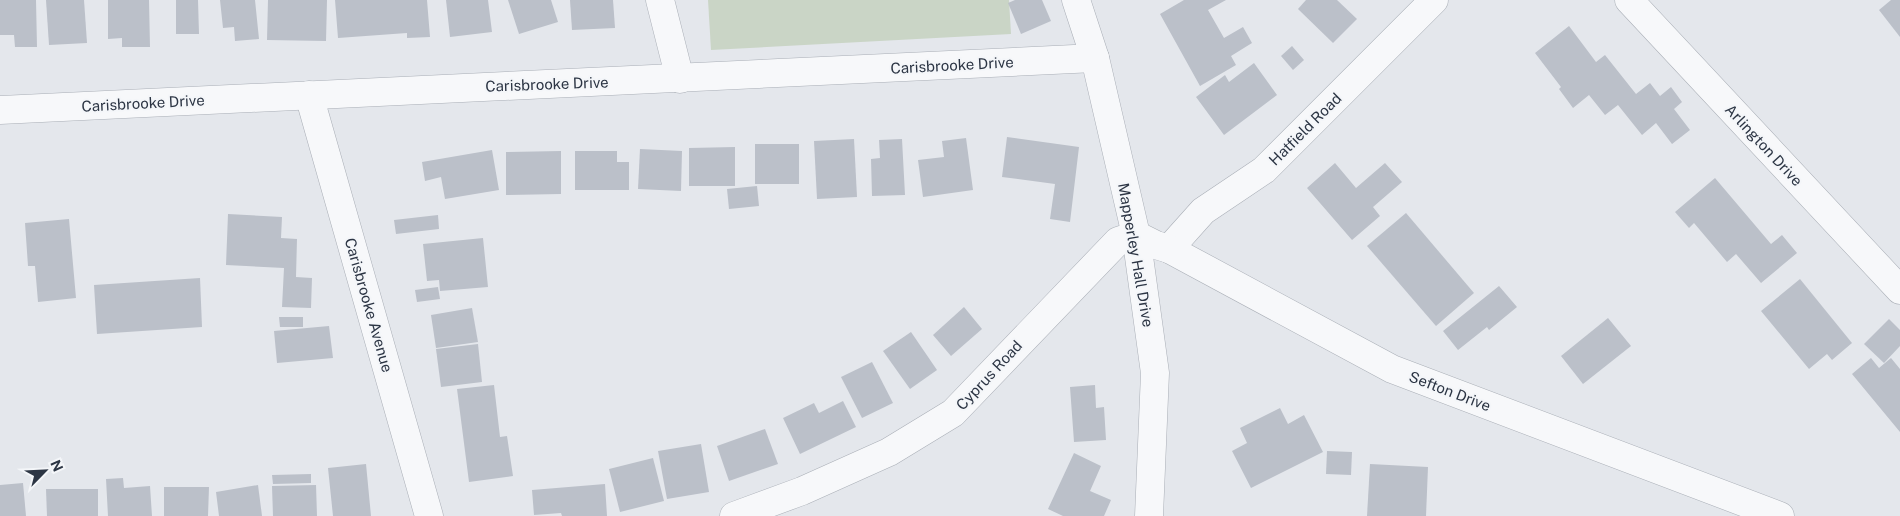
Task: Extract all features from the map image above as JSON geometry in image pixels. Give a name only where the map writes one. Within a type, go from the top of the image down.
[{"type":"street","points":[[660,0],[680,79]]},
{"type":"street","name":"Mapperley Hall Drive","points":[[1076,0],[1094,58],[1136,235],[1155,373],[1149,516]]},
{"type":"street","name":"Hatfield Road","points":[[1169,249],[1203,211],[1264,170],[1434,0]]},
{"type":"street","name":"Arlington Drive","points":[[1629,0],[1900,290]]},
{"type":"street","name":"Carisbrooke Drive","points":[[0,110],[1094,58]]},
{"type":"street","name":"Carisbrooke Avenue","points":[[309,94],[429,516]]},
{"type":"street","name":"Sefton Drive","points":[[1136,235],[1169,249],[1392,370],[1780,516]]},
{"type":"street","name":"Cyprus Road","points":[[734,516],[802,491],[889,452],[953,413],[1118,241],[1136,235]]},
{"type":"green space","points":[[708,0],[1009,0],[1011,34],[711,50]]},
{"type":"building","points":[[0,0],[36,0],[37,47],[15,47],[14,35],[0,35]]},
{"type":"building","points":[[46,0],[84,0],[87,43],[49,45]]},
{"type":"building","points":[[108,0],[149,0],[150,47],[122,47],[122,38],[108,39]]},
{"type":"building","points":[[176,0],[198,0],[199,34],[176,34]]},
{"type":"building","points":[[220,0],[255,0],[259,39],[235,41],[234,27],[223,28]]},
{"type":"building","points":[[268,0],[327,0],[326,41],[267,40]]},
{"type":"building","points":[[335,0],[427,0],[430,37],[407,38],[407,33],[338,38]]},
{"type":"building","points":[[446,0],[488,0],[492,32],[450,37]]},
{"type":"building","points":[[508,0],[551,0],[558,22],[519,34]]},
{"type":"building","points":[[570,0],[613,0],[615,28],[572,30]]},
{"type":"building","points":[[1015,0],[1042,0],[1051,21],[1021,34],[1008,3]]},
{"type":"building","points":[[1184,0],[1226,0],[1208,10],[1224,38],[1243,27],[1252,43],[1231,56],[1236,65],[1200,86],[1160,14]]},
{"type":"building","points":[[1306,0],[1337,0],[1357,19],[1333,43],[1298,9]]},
{"type":"building","points":[[1891,0],[1900,0],[1900,37],[1879,10]]},
{"type":"building","points":[[1569,26],[1596,62],[1605,55],[1636,94],[1650,83],[1660,96],[1671,87],[1682,102],[1674,109],[1690,130],[1672,144],[1656,123],[1642,135],[1618,105],[1605,115],[1589,95],[1573,108],[1559,89],[1561,87],[1535,53]]},
{"type":"building","points":[[1292,46],[1304,60],[1293,70],[1281,56]]},
{"type":"building","points":[[1254,63],[1277,95],[1224,135],[1196,97],[1225,75],[1229,82]]},
{"type":"building","points":[[1007,137],[1079,147],[1070,222],[1050,219],[1055,184],[1002,177]]},
{"type":"building","points":[[966,138],[973,190],[923,197],[918,160],[944,157],[942,141]]},
{"type":"building","points":[[854,139],[857,197],[817,199],[814,141]]},
{"type":"building","points":[[902,139],[905,195],[872,196],[871,159],[880,158],[879,140]]},
{"type":"building","points":[[755,144],[799,144],[799,184],[755,184]]},
{"type":"building","points":[[735,147],[735,186],[689,186],[689,148]]},
{"type":"building","points":[[640,149],[682,151],[681,191],[638,189]]},
{"type":"building","points":[[492,150],[499,190],[445,199],[441,177],[425,181],[422,162]]},
{"type":"building","points":[[561,151],[561,194],[506,195],[506,152]]},
{"type":"building","points":[[575,151],[617,151],[617,162],[629,162],[629,190],[575,190]]},
{"type":"building","points":[[1335,163],[1356,188],[1385,163],[1402,182],[1373,207],[1380,216],[1352,240],[1307,188]]},
{"type":"building","points":[[1715,178],[1771,244],[1782,235],[1797,253],[1761,283],[1736,254],[1727,262],[1694,223],[1689,228],[1675,212]]},
{"type":"building","points":[[757,186],[759,206],[729,209],[727,189]]},
{"type":"building","points":[[1406,213],[1474,293],[1436,326],[1367,246]]},
{"type":"building","points":[[228,214],[282,217],[281,238],[297,239],[296,277],[312,278],[311,308],[282,307],[284,268],[226,265]]},
{"type":"building","points":[[438,215],[439,229],[396,234],[394,220]]},
{"type":"building","points":[[69,219],[76,298],[38,302],[35,266],[28,266],[25,223]]},
{"type":"building","points":[[483,238],[488,287],[440,291],[439,280],[427,281],[423,244]]},
{"type":"building","points":[[200,278],[202,327],[97,334],[94,285]]},
{"type":"building","points":[[1800,279],[1852,343],[1832,360],[1827,354],[1809,369],[1761,311]]},
{"type":"building","points":[[1499,286],[1517,307],[1489,330],[1487,327],[1458,350],[1443,331]]},
{"type":"building","points":[[438,287],[440,299],[417,302],[415,290]]},
{"type":"building","points":[[964,307],[982,329],[951,356],[933,335]]},
{"type":"building","points":[[472,308],[478,342],[436,348],[431,315]]},
{"type":"building","points":[[279,317],[303,317],[303,327],[280,327]]},
{"type":"building","points":[[1608,318],[1631,346],[1583,384],[1561,356]]},
{"type":"building","points":[[1889,319],[1900,330],[1900,346],[1884,363],[1864,344]]},
{"type":"building","points":[[329,326],[333,358],[277,363],[274,331]]},
{"type":"building","points":[[911,332],[937,370],[910,389],[883,351]]},
{"type":"building","points":[[478,344],[482,382],[441,387],[436,349]]},
{"type":"building","points":[[1871,358],[1879,368],[1891,358],[1900,369],[1900,432],[1852,374]]},
{"type":"building","points":[[872,362],[893,403],[862,418],[841,377]]},
{"type":"building","points":[[494,385],[500,437],[507,436],[513,476],[469,482],[457,389]]},
{"type":"building","points":[[1095,385],[1096,408],[1104,407],[1106,440],[1074,442],[1070,387]]},
{"type":"building","points":[[843,401],[856,427],[800,454],[783,418],[814,403],[819,413]]},
{"type":"building","points":[[1280,408],[1288,424],[1304,415],[1323,452],[1251,488],[1232,451],[1247,443],[1240,428]]},
{"type":"building","points":[[765,429],[778,464],[729,481],[717,446]]},
{"type":"building","points":[[701,444],[709,492],[667,499],[658,451]]},
{"type":"building","points":[[1327,451],[1352,452],[1351,475],[1326,474]]},
{"type":"building","points":[[1074,453],[1101,466],[1090,491],[1111,500],[1104,516],[1063,516],[1048,509]]},
{"type":"building","points":[[653,458],[664,501],[620,512],[609,469]]},
{"type":"building","points":[[366,464],[371,516],[333,516],[328,468]]},
{"type":"building","points":[[1370,464],[1428,467],[1426,516],[1367,516]]},
{"type":"building","points":[[311,474],[311,483],[273,484],[272,475]]},
{"type":"building","points":[[123,478],[124,488],[150,486],[152,516],[108,516],[106,479]]},
{"type":"building","points":[[23,483],[26,516],[0,516],[0,485]]},
{"type":"building","points":[[605,484],[607,516],[562,516],[561,513],[534,515],[532,490]]},
{"type":"building","points":[[258,485],[262,516],[219,516],[216,492]]},
{"type":"building","points":[[316,485],[317,516],[273,516],[272,486]]},
{"type":"building","points":[[164,487],[209,487],[208,516],[164,516]]},
{"type":"building","points":[[46,489],[98,489],[98,516],[47,516]]}]
